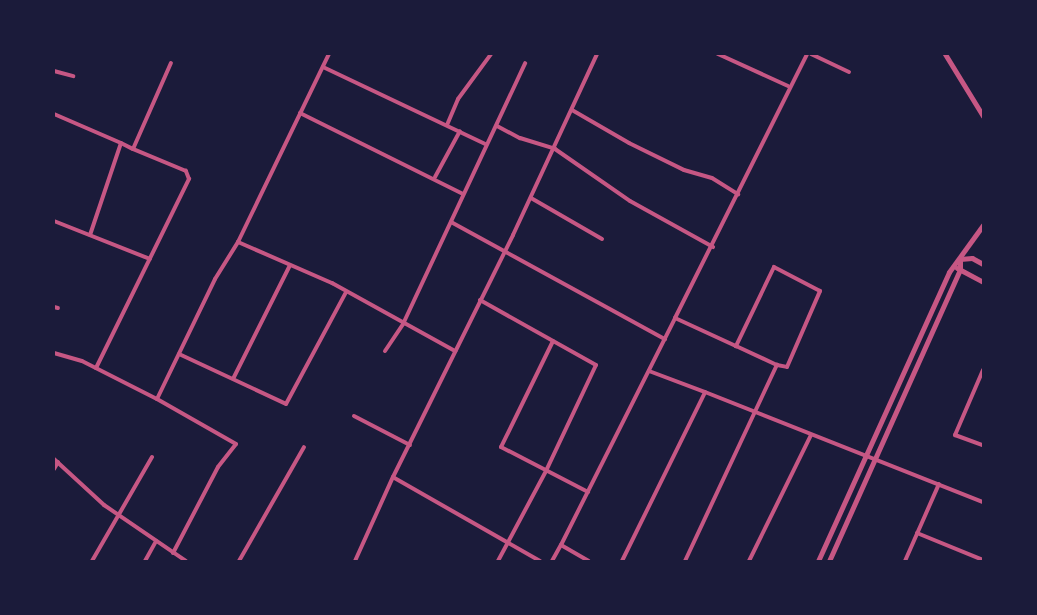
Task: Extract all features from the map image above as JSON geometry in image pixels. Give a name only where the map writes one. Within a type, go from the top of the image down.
[{"type":"street","points":[[157,399],[215,279],[238,242],[329,54]]},
{"type":"street","points":[[447,125],[458,99],[491,54]]},
{"type":"street","points":[[355,561],[455,351],[555,149],[596,54]]},
{"type":"street","points":[[718,54],[788,86]]},
{"type":"street","points":[[552,561],[713,247],[788,86],[807,54]]},
{"type":"street","points":[[811,54],[849,72]]},
{"type":"street","points":[[945,54],[983,116]]},
{"type":"street","points":[[133,150],[171,63]]},
{"type":"street","points":[[385,351],[403,324],[463,194],[478,166],[485,144],[498,126],[525,63]]},
{"type":"street","points":[[323,67],[485,144]]},
{"type":"street","points":[[54,71],[73,76]]},
{"type":"street","points":[[572,110],[629,143],[684,170],[712,178],[738,194]]},
{"type":"street","points":[[300,113],[435,178],[463,194]]},
{"type":"street","points":[[54,114],[133,150],[186,171],[189,179],[96,368]]},
{"type":"street","points":[[498,126],[520,138],[555,149],[630,201],[713,247]]},
{"type":"street","points":[[435,178],[460,131]]},
{"type":"street","points":[[90,235],[121,143]]},
{"type":"street","points":[[531,198],[602,239]]},
{"type":"street","points":[[54,221],[150,259]]},
{"type":"street","points":[[451,222],[506,250],[665,339]]},
{"type":"street","points":[[818,561],[952,266],[960,259],[983,225]]},
{"type":"street","points":[[238,242],[346,292],[455,351]]},
{"type":"street","points":[[960,259],[972,258],[983,264]]},
{"type":"street","points":[[829,561],[960,270],[960,259]]},
{"type":"street","points":[[234,377],[290,265]]},
{"type":"street","points":[[952,266],[983,282]]},
{"type":"street","points":[[675,318],[777,365],[787,367],[820,291],[774,267],[736,346]]},
{"type":"street","points":[[179,354],[234,377],[286,404],[346,292]]},
{"type":"street","points":[[480,300],[596,365],[546,471],[498,561]]},
{"type":"street","points":[[553,340],[501,447],[588,492]]},
{"type":"street","points":[[54,353],[96,368],[157,399],[236,444],[218,467],[173,553]]},
{"type":"street","points":[[685,561],[777,365]]},
{"type":"street","points":[[649,371],[705,392],[754,414],[866,455],[983,502]]},
{"type":"street","points":[[983,371],[956,435],[983,445]]},
{"type":"street","points":[[622,561],[705,392]]},
{"type":"street","points":[[354,416],[410,445]]},
{"type":"street","points":[[748,561],[811,435]]},
{"type":"street","points":[[239,561],[304,447]]},
{"type":"street","points":[[92,561],[152,457]]},
{"type":"street","points":[[54,458],[119,516],[186,561]]},
{"type":"street","points":[[54,469],[58,462]]},
{"type":"street","points":[[394,477],[540,561]]},
{"type":"street","points":[[905,561],[939,484]]},
{"type":"street","points":[[917,533],[983,560]]},
{"type":"street","points":[[145,561],[156,541]]},
{"type":"street","points":[[561,545],[589,561]]},
{"type":"street","points":[[970,561],[972,556]]}]
